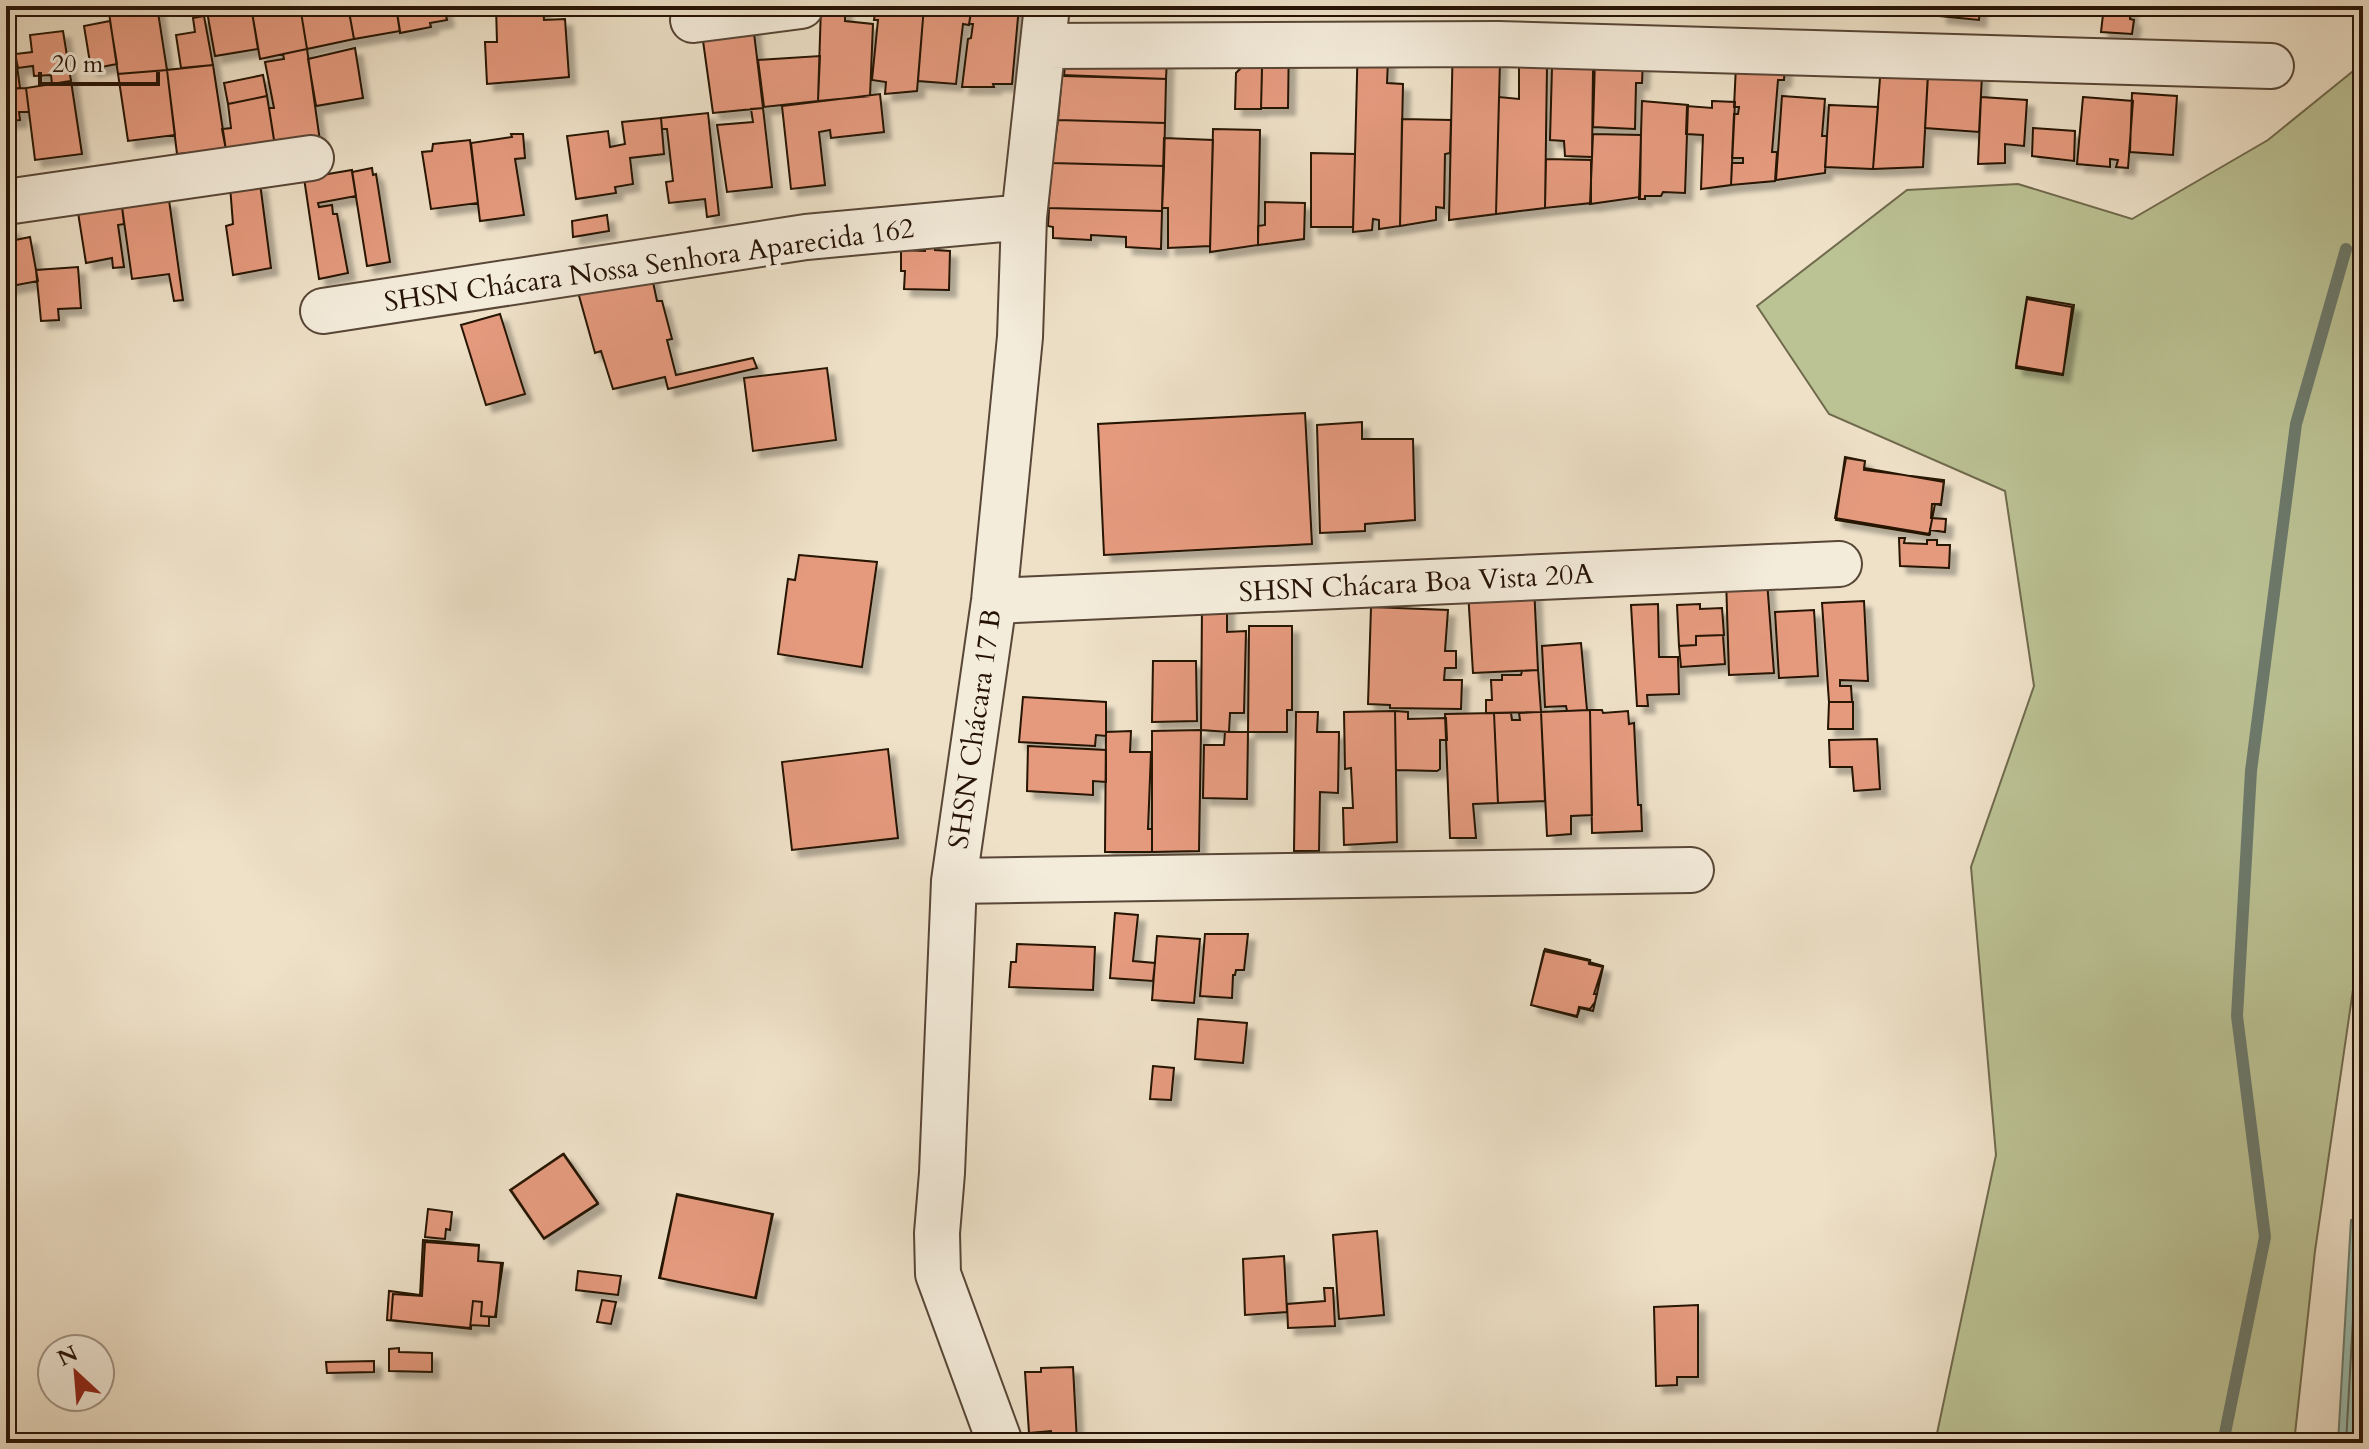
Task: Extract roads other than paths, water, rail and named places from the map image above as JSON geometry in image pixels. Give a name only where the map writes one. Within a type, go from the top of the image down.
[{"type":"street","points":[[693,20],[801,6]]},
{"type":"street","points":[[1045,26],[1498,44],[2271,66]]},
{"type":"street","name":"SHSN Chácara 17 B","points":[[1000,1443],[938,1274],[937,1233],[954,881],[994,601],[1020,337],[1024,217],[1045,26]]},
{"type":"street","points":[[6,202],[311,158]]},
{"type":"street","name":"SHSN Chácara Nossa Senhora Aparecida 162","points":[[323,311],[806,237],[1024,217]]},
{"type":"street","name":"SHSN Chácara Boa Vista 20A","points":[[994,601],[1839,564]]},
{"type":"street","points":[[954,881],[1691,870]]},
{"type":"water","points":[[2363,1217],[2363,1443],[2338,1443],[2351,1220]]},
{"type":"waterway","points":[[2223,1443],[2265,1237],[2237,1016],[2251,771],[2296,424],[2346,249]]}]
